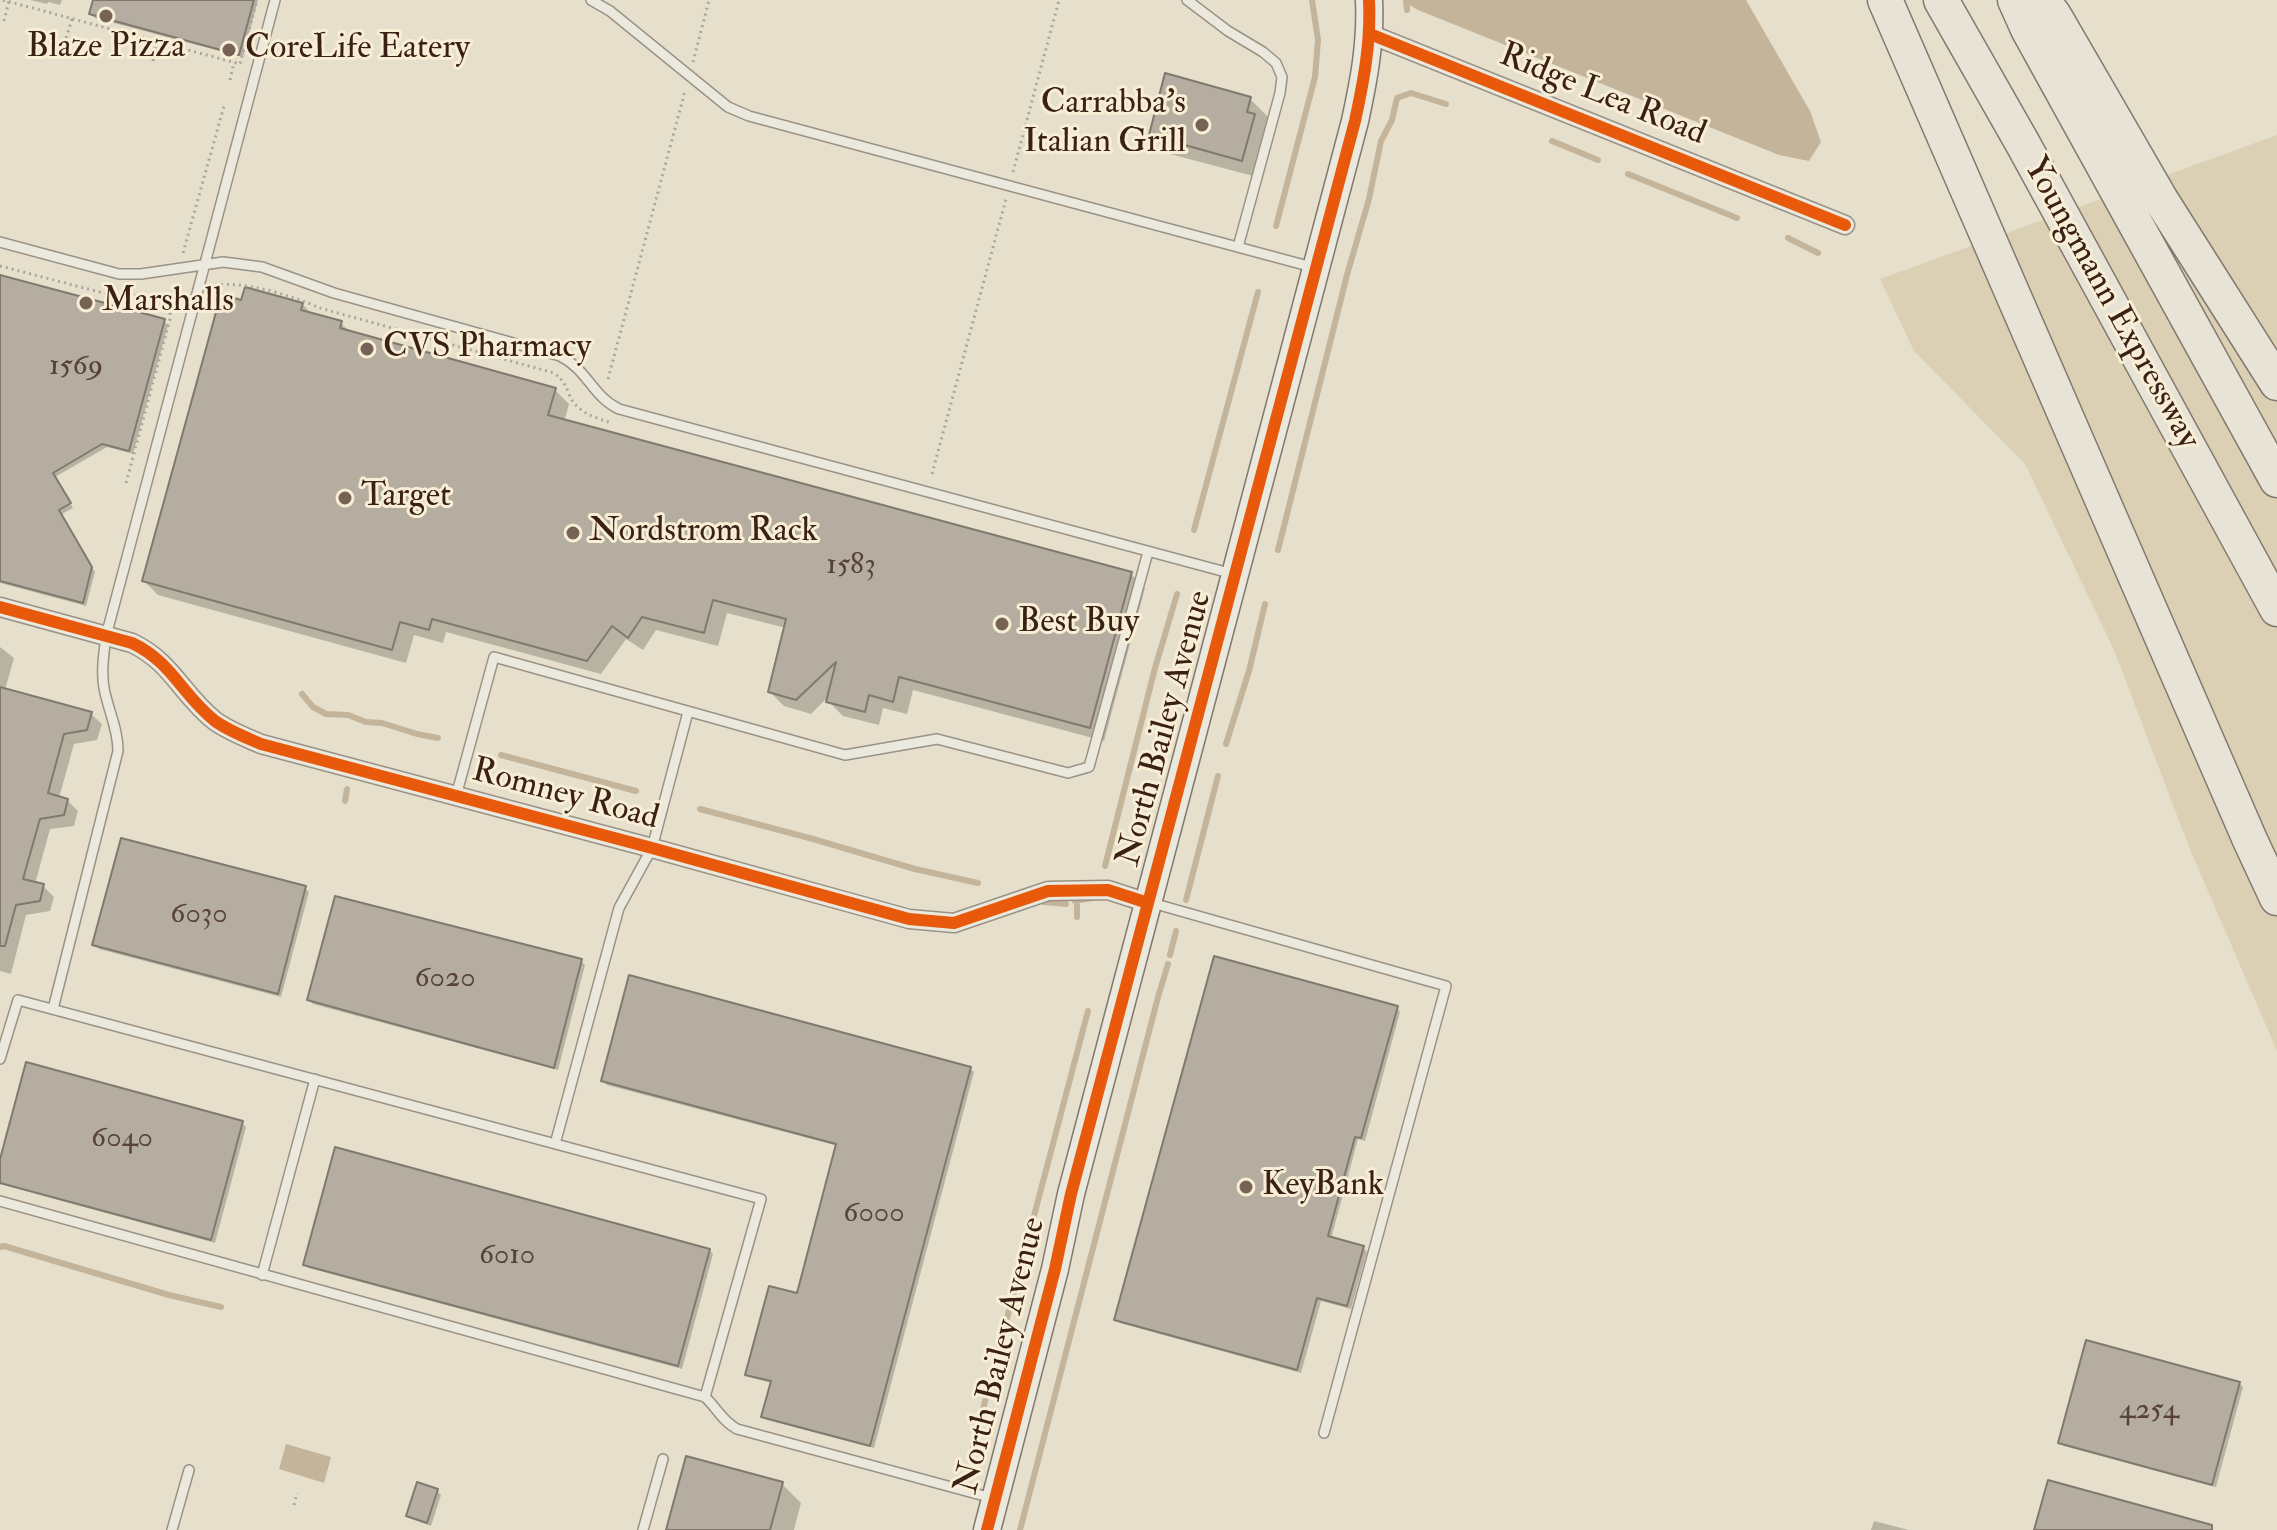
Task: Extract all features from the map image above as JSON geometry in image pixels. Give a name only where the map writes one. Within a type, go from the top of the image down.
[{"type":"highway","points":[[1885,0],[2277,898]]},
{"type":"highway","name":"Youngmann Expressway","points":[[1941,0],[2274,596]]},
{"type":"highway","name":"Youngmann Expressway","points":[[2015,0],[2028,29],[2277,480]]},
{"type":"highway","points":[[2043,0],[2161,200],[2277,383]]},
{"type":"street","points":[[1369,0],[1370,34]]},
{"type":"street","name":"Ridge Lea Road","points":[[1370,34],[1845,225]]},
{"type":"street","name":"North Bailey Avenue","points":[[987,1530],[1055,1269],[1071,1194],[1355,121],[1370,34]]},
{"type":"street","name":"Romney Road","points":[[0,607],[132,643],[159,659],[215,721],[261,744],[909,919],[954,923],[1048,891],[1108,890],[1148,903]]},
{"type":"lane","points":[[53,1009],[118,751],[118,735],[104,687],[102,663],[106,636],[275,0]]},
{"type":"lane","points":[[591,0],[610,11],[728,107],[749,116],[1316,268]]},
{"type":"lane","points":[[1187,0],[1228,31],[1263,52],[1276,63],[1282,77],[1238,247]]},
{"type":"lane","points":[[0,242],[119,274],[141,274],[223,262],[262,267],[334,293],[560,356],[572,362],[609,404],[619,409],[1236,575]]},
{"type":"lane","points":[[456,796],[494,657],[845,755],[937,739],[1068,773],[1089,767],[1148,552]]},
{"type":"lane","points":[[555,1144],[619,908],[652,848],[688,712]]},
{"type":"lane","points":[[1148,903],[1446,986],[1324,1433]]},
{"type":"lane","points":[[0,1059],[18,1000],[761,1199],[705,1397]]},
{"type":"lane","points":[[262,1275],[315,1079]]},
{"type":"lane","points":[[0,1201],[705,1397],[727,1424],[737,1429],[995,1499]]},
{"type":"lane","points":[[643,1530],[663,1459]]},
{"type":"lane","points":[[172,1530],[189,1470]]},
{"type":"path","points":[[3,0],[240,64],[257,0]]},
{"type":"path","points":[[692,63],[709,0]]},
{"type":"path","points":[[1012,175],[1059,0]]},
{"type":"path","points":[[4,21],[9,1]]},
{"type":"path","points":[[66,38],[72,19]]},
{"type":"path","points":[[153,61],[157,42]]},
{"type":"path","points":[[230,80],[234,62]]},
{"type":"path","points":[[608,379],[686,88]]},
{"type":"path","points":[[183,254],[224,106]]},
{"type":"path","points":[[932,474],[1006,198]]},
{"type":"path","points":[[0,266],[115,296],[171,294],[170,319],[126,483]]},
{"type":"path","points":[[70,284],[72,277]]},
{"type":"path","points":[[294,1505],[297,1493]]},
{"type":"shaded area","points":[[1406,0],[1746,0],[1810,111],[1821,142],[1809,161],[1779,155],[1418,10]]},
{"type":"shaded area","points":[[2277,135],[2277,1051],[2189,847],[2114,650],[2025,464],[1914,351],[1880,279]]},
{"type":"shaded area","points":[[286,1444],[331,1457],[324,1483],[279,1469]]},
{"type":"building","points":[[93,0],[254,0],[239,55],[89,14]]},
{"type":"building","name":"Carrabba's Italian Grill","points":[[1165,73],[1251,97],[1247,112],[1255,114],[1242,161],[1149,135]]},
{"type":"building","points":[[0,275],[165,319],[129,451],[102,444],[53,473],[71,503],[59,510],[92,567],[83,603],[0,581]]},
{"type":"building","points":[[245,287],[303,303],[301,310],[342,321],[340,328],[556,388],[548,415],[1132,572],[1090,728],[899,677],[893,702],[869,695],[865,712],[826,702],[836,662],[796,700],[768,692],[786,619],[713,600],[704,633],[642,617],[628,638],[612,626],[587,661],[432,619],[429,630],[400,622],[392,650],[142,581],[221,294],[241,300]]},
{"type":"building","points":[[0,687],[92,712],[87,730],[64,734],[48,793],[68,799],[64,815],[40,819],[23,879],[44,884],[40,901],[16,905],[5,946],[0,946]]},
{"type":"building","points":[[121,838],[306,886],[278,994],[92,945]]},
{"type":"building","points":[[335,896],[582,959],[554,1068],[307,1000]]},
{"type":"building","name":"KeyBank","points":[[1214,956],[1398,1006],[1361,1138],[1355,1137],[1328,1236],[1364,1246],[1347,1306],[1317,1298],[1297,1370],[1114,1320]]},
{"type":"building","points":[[629,975],[971,1067],[870,1446],[761,1417],[771,1381],[745,1375],[769,1286],[797,1293],[836,1144],[601,1081]]},
{"type":"building","points":[[26,1062],[243,1121],[211,1240],[0,1183],[0,1159]]},
{"type":"building","points":[[335,1147],[710,1249],[678,1366],[303,1265]]},
{"type":"building","points":[[2086,1340],[2240,1382],[2212,1485],[2058,1443]]},
{"type":"building","points":[[686,1456],[783,1482],[770,1530],[666,1530]]},
{"type":"building","points":[[2048,1480],[2212,1525],[2212,1530],[2034,1530]]},
{"type":"building","points":[[417,1482],[438,1489],[427,1523],[406,1516]]},
{"type":"waterway","points":[[1276,226],[1315,77],[1318,40],[1312,0]]},
{"type":"waterway","points":[[1406,0],[1407,10]]},
{"type":"waterway","points":[[1278,550],[1369,199],[1381,141],[1392,120],[1397,98],[1411,93],[1446,104]]},
{"type":"waterway","points":[[1552,141],[1598,160]]},
{"type":"waterway","points":[[1628,174],[1737,218]]},
{"type":"waterway","points":[[1788,238],[1818,253]]},
{"type":"waterway","points":[[1194,530],[1258,292]]},
{"type":"waterway","points":[[1105,866],[1177,594]]},
{"type":"waterway","points":[[1226,744],[1249,671],[1265,604]]},
{"type":"waterway","points":[[302,694],[313,707],[326,714],[348,715],[438,738]]},
{"type":"waterway","points":[[501,755],[636,791]]},
{"type":"waterway","points":[[1186,900],[1218,776]]},
{"type":"waterway","points":[[345,801],[347,789]]},
{"type":"waterway","points":[[700,809],[915,869],[978,883]]},
{"type":"waterway","points":[[1075,901],[1092,898]]},
{"type":"waterway","points":[[1044,902],[1066,904]]},
{"type":"waterway","points":[[1077,905],[1077,917]]},
{"type":"waterway","points":[[1170,955],[1176,931]]},
{"type":"waterway","points":[[1020,1530],[1168,964]]},
{"type":"waterway","points":[[973,1447],[1088,1011]]},
{"type":"waterway","points":[[0,1247],[221,1307]]},
{"type":"cycle path","points":[[987,1530],[1055,1269],[1071,1194],[1355,121],[1366,61],[1369,0]]},
{"type":"cycle path","points":[[1370,34],[1845,225]]},
{"type":"cycle path","points":[[0,607],[132,643],[167,669],[215,721],[261,744],[909,919],[954,923],[1048,891],[1108,890],[1148,903]]},
{"type":"place","name":"Blaze Pizza","points":[[106,16]]},
{"type":"place","name":"CoreLife Eatery","points":[[229,50]]},
{"type":"place","name":"Carrabba's Italian Grill","points":[[1202,125]]},
{"type":"place","name":"Marshalls","points":[[86,303]]},
{"type":"place","name":"CVS Pharmacy","points":[[367,349]]},
{"type":"place","name":"Target","points":[[345,498]]},
{"type":"place","name":"Nordstrom Rack","points":[[573,533]]},
{"type":"place","name":"Best Buy","points":[[1002,624]]},
{"type":"place","name":"KeyBank","points":[[1246,1187]]}]
